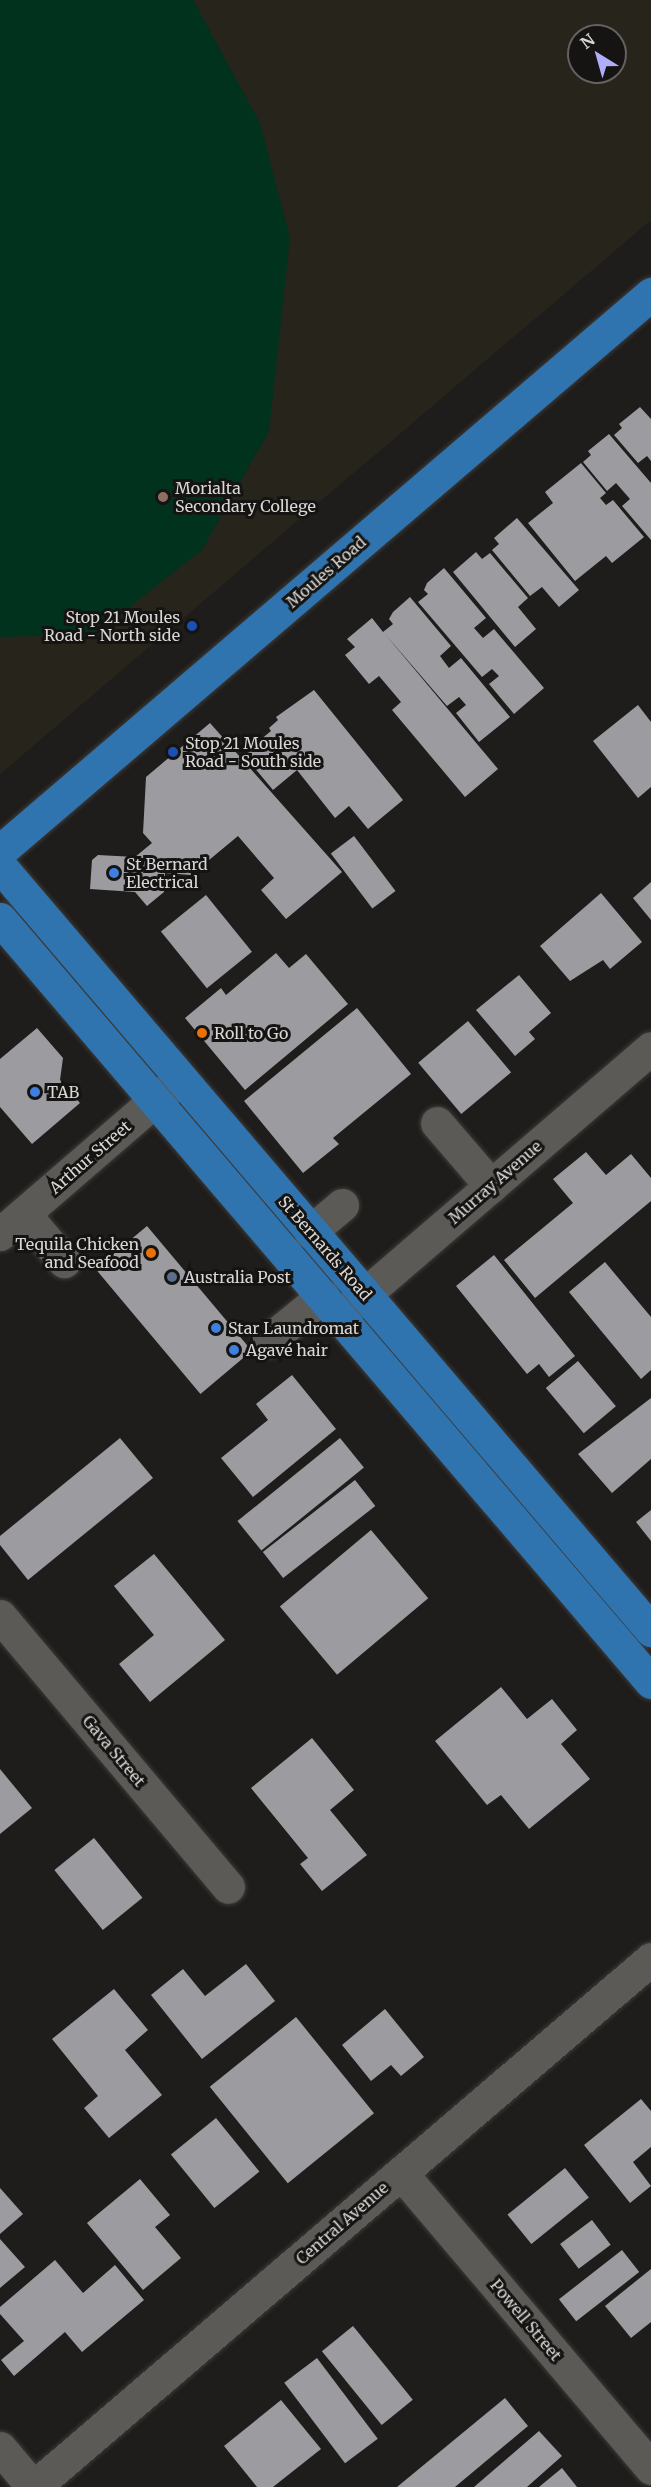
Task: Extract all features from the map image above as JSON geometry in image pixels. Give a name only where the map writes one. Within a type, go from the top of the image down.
[{"type":"main road","name":"Moules Road","points":[[0,851],[651,294]]},
{"type":"main road","name":"St Bernards Road","points":[[0,866],[651,1630]]},
{"type":"main road","name":"St Bernards Road","points":[[0,918],[651,1682]]},
{"type":"street","name":"Murray Avenue","points":[[268,1341],[331,1306],[364,1294],[651,1048]]},
{"type":"street","name":"Arthur Street","points":[[12,1224],[179,1078]]},
{"type":"street","points":[[437,1123],[491,1186]]},
{"type":"street","points":[[310,1232],[342,1205]]},
{"type":"street","points":[[12,1224],[64,1261]]},
{"type":"street","name":"Gava Street","points":[[0,1616],[228,1887]]},
{"type":"street","name":"Central Avenue","points":[[33,2487],[651,1959]]},
{"type":"street","name":"Powell Street","points":[[401,2173],[651,2468]]},
{"type":"street","points":[[0,2448],[33,2487]]},
{"type":"shaded area","name":"Morialta Secondary College","points":[[0,0],[651,0],[651,220],[0,774]]},
{"type":"green space","points":[[0,0],[193,0],[260,123],[290,238],[269,431],[202,550],[95,634],[0,637]]},
{"type":"building","points":[[640,407],[651,419],[651,461],[647,456],[638,463],[614,435],[622,428],[619,424]]},
{"type":"building","points":[[609,434],[651,483],[651,540],[622,506],[630,499],[616,483],[607,491],[583,462],[591,455],[588,451]]},
{"type":"building","points":[[581,463],[606,493],[600,498],[606,505],[613,500],[644,537],[612,563],[606,556],[575,581],[528,523],[553,503],[545,492]]},
{"type":"building","points":[[517,518],[579,590],[559,607],[542,587],[530,596],[492,550],[499,544],[494,538]]},
{"type":"building","points":[[476,552],[482,559],[490,553],[528,598],[518,607],[536,629],[515,647],[453,572]]},
{"type":"building","points":[[444,568],[486,618],[474,628],[483,638],[494,629],[544,688],[514,714],[489,684],[499,676],[492,669],[482,677],[418,602],[428,594],[424,590],[427,583]]},
{"type":"building","points":[[410,597],[451,646],[440,656],[449,668],[461,658],[510,717],[479,742],[456,713],[466,705],[459,697],[447,706],[385,634],[498,769],[465,797],[392,710],[401,702],[379,676],[369,684],[345,655],[355,647],[347,639],[372,618],[383,632],[393,624],[389,619],[393,612]]},
{"type":"building","points":[[314,690],[403,800],[368,829],[349,806],[335,818],[297,770],[273,790],[243,754],[271,731],[269,728],[278,720],[276,717]]},
{"type":"building","points":[[638,705],[651,722],[651,787],[638,798],[593,741]]},
{"type":"building","points":[[210,723],[342,872],[286,919],[261,890],[274,878],[238,836],[191,875],[165,873],[164,892],[147,906],[135,892],[90,889],[92,860],[98,855],[135,857],[152,843],[143,833],[146,777]]},
{"type":"building","points":[[354,836],[396,891],[372,909],[331,853]]},
{"type":"building","points":[[651,882],[651,920],[633,898]]},
{"type":"building","points":[[601,893],[642,942],[610,969],[603,960],[570,981],[540,946]]},
{"type":"building","points":[[206,895],[252,952],[207,988],[161,932]]},
{"type":"building","points":[[276,953],[289,968],[306,954],[348,1004],[245,1090],[185,1018],[221,988],[226,995]]},
{"type":"building","points":[[519,975],[551,1013],[529,1032],[535,1039],[515,1056],[476,1010]]},
{"type":"building","points":[[357,1008],[411,1074],[333,1138],[339,1144],[303,1173],[244,1101]]},
{"type":"building","points":[[468,1021],[511,1072],[461,1114],[418,1063]]},
{"type":"building","name":"TAB","points":[[37,1028],[63,1058],[60,1080],[80,1103],[32,1144],[0,1107],[0,1059]]},
{"type":"building","points":[[586,1152],[606,1175],[631,1154],[651,1178],[651,1201],[535,1298],[504,1260],[573,1203],[553,1179]]},
{"type":"building","points":[[147,1226],[252,1351],[200,1394],[96,1269]]},
{"type":"building","points":[[494,1255],[575,1356],[549,1377],[539,1364],[527,1374],[456,1286]]},
{"type":"building","points":[[605,1262],[651,1317],[651,1370],[641,1379],[569,1292]]},
{"type":"building","points":[[578,1361],[616,1406],[584,1433],[546,1388]]},
{"type":"building","points":[[292,1375],[336,1429],[253,1497],[221,1458],[268,1420],[256,1404]]},
{"type":"building","points":[[651,1398],[651,1459],[612,1493],[578,1454]]},
{"type":"building","points":[[120,1438],[153,1478],[28,1580],[0,1545],[0,1536]]},
{"type":"building","points":[[340,1438],[364,1468],[261,1551],[237,1521]]},
{"type":"building","points":[[355,1480],[375,1506],[283,1578],[263,1552]]},
{"type":"building","points":[[651,1510],[651,1541],[636,1522]]},
{"type":"building","points":[[371,1530],[428,1598],[337,1675],[280,1606]]},
{"type":"building","points":[[154,1554],[225,1640],[150,1702],[119,1664],[154,1635],[114,1586]]},
{"type":"building","points":[[501,1687],[527,1719],[552,1699],[577,1730],[561,1744],[590,1779],[529,1829],[501,1795],[487,1805],[435,1741]]},
{"type":"building","points":[[312,1738],[354,1790],[330,1810],[367,1855],[322,1891],[300,1864],[308,1858],[251,1788]]},
{"type":"building","points":[[0,1769],[32,1808],[0,1834]]},
{"type":"building","points":[[94,1838],[142,1898],[103,1930],[54,1870]]},
{"type":"building","points":[[246,1964],[275,2001],[202,2059],[151,1995],[183,1969],[205,1996]]},
{"type":"building","points":[[114,1989],[148,2030],[125,2050],[162,2095],[109,2138],[84,2108],[98,2096],[52,2039]]},
{"type":"building","points":[[385,2009],[424,2057],[401,2076],[391,2065],[371,2081],[342,2045]]},
{"type":"building","points":[[296,2017],[374,2113],[288,2183],[210,2087]]},
{"type":"building","points":[[641,2099],[651,2111],[651,2147],[633,2162],[651,2186],[630,2203],[584,2145]]},
{"type":"building","points":[[216,2118],[259,2172],[214,2208],[171,2155]]},
{"type":"building","points":[[565,2168],[589,2198],[531,2244],[507,2215]]},
{"type":"building","points":[[140,2179],[170,2215],[155,2227],[181,2258],[143,2290],[87,2223]]},
{"type":"building","points":[[0,2188],[23,2214],[0,2234]]},
{"type":"building","points":[[592,2220],[611,2245],[579,2269],[560,2244]]},
{"type":"building","points":[[0,2239],[25,2267],[0,2288]]},
{"type":"building","points":[[622,2250],[639,2272],[576,2321],[559,2299]]},
{"type":"building","points":[[55,2260],[83,2293],[115,2265],[144,2300],[82,2352],[65,2332],[14,2376],[1,2360],[24,2341],[0,2314],[0,2307]]},
{"type":"building","points":[[651,2269],[651,2322],[631,2338],[605,2306]]},
{"type":"building","points":[[353,2326],[413,2400],[382,2425],[322,2351]]},
{"type":"building","points":[[317,2358],[378,2439],[345,2463],[284,2383]]},
{"type":"building","points":[[505,2398],[528,2426],[455,2487],[397,2487]]},
{"type":"building","points":[[281,2400],[321,2449],[273,2487],[257,2487],[224,2446]]},
{"type":"building","points":[[539,2431],[562,2456],[527,2487],[474,2487]]},
{"type":"building","points":[[562,2468],[577,2487],[539,2487]]},
{"type":"place","name":"Morialta Secondary College","points":[[163,497]]},
{"type":"place","name":"Stop 21 Moules Road - North side","points":[[192,626]]},
{"type":"place","name":"Stop 21 Moules Road - South side","points":[[173,752]]},
{"type":"place","name":"St Bernard Electrical","points":[[114,873]]},
{"type":"place","name":"Roll to Go","points":[[202,1033]]},
{"type":"place","name":"TAB","points":[[35,1092]]},
{"type":"place","name":"Tequila Chicken and Seafood","points":[[151,1253]]},
{"type":"place","name":"Australia Post","points":[[172,1277]]},
{"type":"place","name":"Star Laundromat","points":[[216,1328]]},
{"type":"place","name":"Agavé hair","points":[[234,1350]]}]
